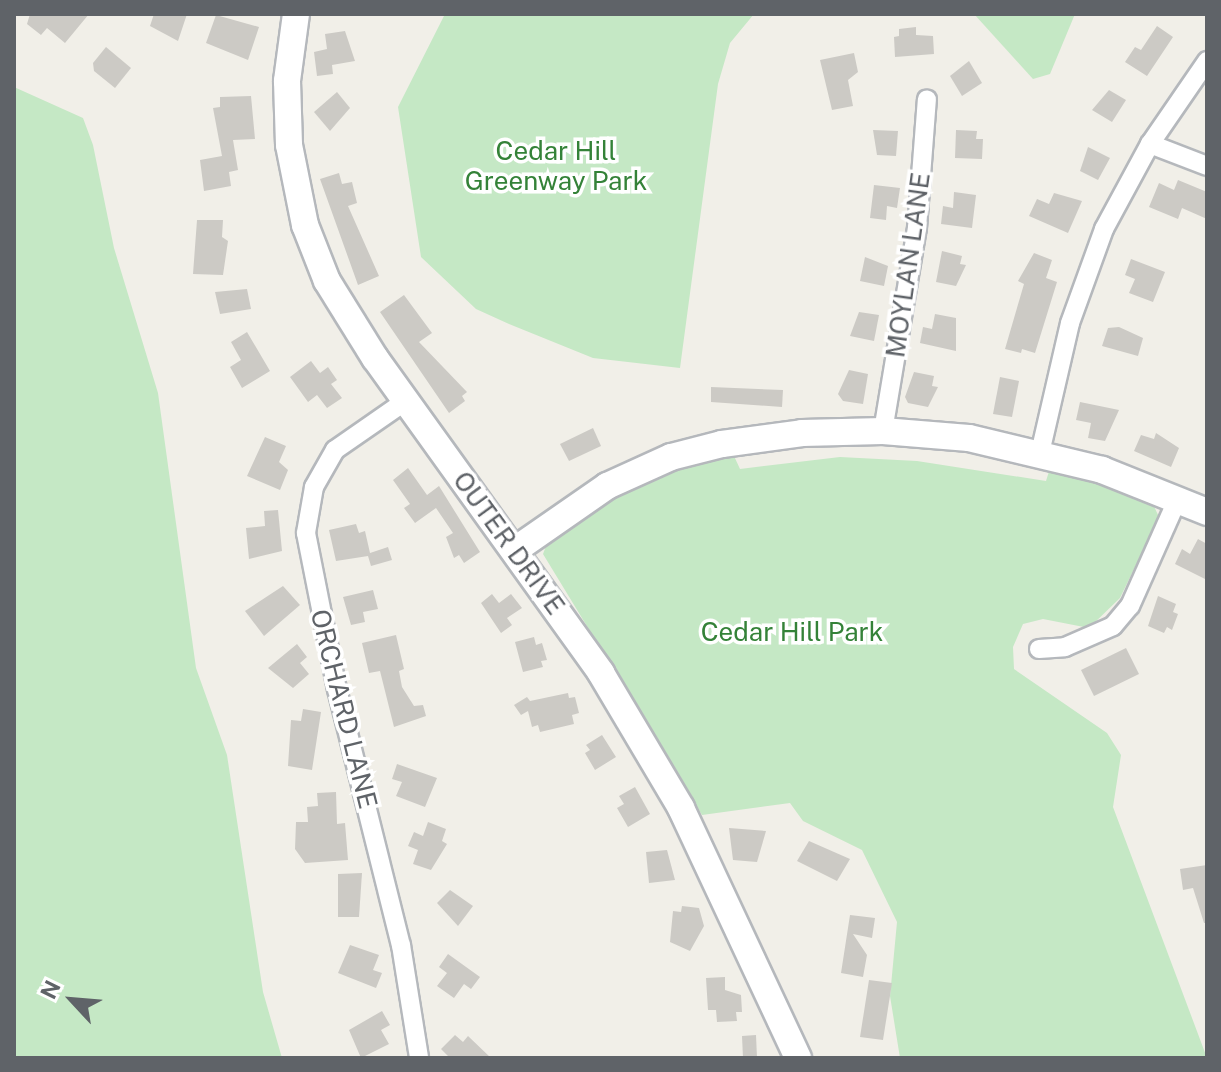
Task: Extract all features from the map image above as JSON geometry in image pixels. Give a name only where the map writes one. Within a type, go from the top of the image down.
[{"type":"street","name":"OUTER DRIVE","points":[[296,14],[288,70],[288,134],[305,225],[341,305],[601,673],[681,808],[798,1058]]},
{"type":"street","points":[[1040,453],[1076,306],[1108,221],[1150,144],[1207,61]]},
{"type":"street","name":"MOYLAN LANE","points":[[883,431],[917,228],[927,99]]},
{"type":"street","points":[[1150,144],[1207,166]]},
{"type":"street","name":"ORCHARD LANE","points":[[407,400],[335,450],[314,487],[306,533],[323,628],[400,939],[419,1058]]},
{"type":"street","points":[[515,550],[607,486],[671,457],[788,435],[883,431],[969,438],[1040,453],[1178,498],[1207,512]]},
{"type":"street","points":[[1039,649],[1065,647],[1113,626],[1130,606],[1178,498]]},
{"type":"green space","name":"Cedar Hill Greenway Park","points":[[445,14],[754,14],[730,43],[718,84],[680,368],[593,358],[509,324],[476,309],[421,257],[398,107]]},
{"type":"green space","points":[[974,14],[1075,14],[1050,74],[1033,79]]},
{"type":"green space","points":[[14,87],[83,118],[93,145],[114,248],[158,393],[196,668],[227,755],[263,992],[282,1058],[14,1058]]},
{"type":"green space","name":"Cedar Hill Park","points":[[734,456],[740,469],[840,457],[917,461],[1046,481],[1051,465],[1151,500],[1159,517],[1120,598],[1089,628],[1043,619],[1023,624],[1013,647],[1014,669],[1107,733],[1121,755],[1113,807],[1207,1058],[900,1058],[890,996],[897,922],[862,850],[803,821],[790,803],[702,815],[543,554],[546,546],[627,490],[668,472]]},
{"type":"building","points":[[30,14],[89,14],[65,43],[47,28],[41,35],[27,24]]},
{"type":"building","points":[[154,14],[187,14],[178,41],[150,26]]},
{"type":"building","points":[[216,15],[259,27],[248,60],[206,43]]},
{"type":"building","points":[[1157,26],[1173,37],[1147,76],[1125,62],[1135,47],[1141,50]]},
{"type":"building","points":[[916,27],[916,35],[933,36],[934,54],[895,57],[894,37],[899,36],[899,29]]},
{"type":"building","points":[[345,31],[355,61],[332,65],[333,74],[317,76],[314,52],[327,49],[325,34]]},
{"type":"building","points":[[106,47],[131,68],[115,88],[94,71],[93,63]]},
{"type":"building","points":[[854,53],[858,72],[848,80],[853,106],[832,110],[820,60]]},
{"type":"building","points":[[969,61],[982,83],[962,96],[950,76]]},
{"type":"building","points":[[1109,90],[1126,100],[1112,122],[1092,110]]},
{"type":"building","points":[[337,92],[350,108],[330,131],[314,112]]},
{"type":"building","points":[[251,96],[255,139],[233,140],[238,170],[229,172],[231,186],[204,191],[200,160],[222,156],[213,108],[220,107],[220,97]]},
{"type":"building","points":[[873,130],[898,131],[896,156],[877,155]]},
{"type":"building","points":[[956,130],[977,131],[976,139],[983,139],[982,159],[955,158]]},
{"type":"building","points":[[1088,147],[1110,158],[1098,180],[1080,171]]},
{"type":"building","points":[[339,173],[342,184],[352,182],[357,203],[348,206],[379,276],[358,285],[320,179]]},
{"type":"building","points":[[1178,180],[1207,192],[1207,219],[1182,208],[1178,219],[1149,207],[1159,183],[1174,190]]},
{"type":"building","points":[[874,185],[900,188],[897,208],[887,206],[886,220],[870,218]]},
{"type":"building","points":[[954,192],[976,195],[972,228],[941,224],[943,206],[953,208]]},
{"type":"building","points":[[1054,193],[1082,201],[1068,233],[1029,216],[1037,199],[1049,204]]},
{"type":"building","points":[[197,220],[223,220],[222,237],[228,241],[223,275],[193,274]]},
{"type":"building","points":[[942,251],[962,256],[960,264],[966,265],[956,286],[936,282]]},
{"type":"building","points":[[1034,253],[1052,260],[1046,278],[1057,282],[1035,353],[1022,349],[1021,353],[1005,349],[1024,284],[1018,281]]},
{"type":"building","points":[[865,257],[888,266],[884,286],[860,281]]},
{"type":"building","points":[[1131,259],[1165,272],[1153,302],[1129,293],[1135,279],[1125,275]]},
{"type":"building","points":[[247,289],[251,309],[220,314],[215,292]]},
{"type":"building","points":[[404,295],[432,333],[419,342],[467,392],[462,396],[465,401],[449,413],[380,312]]},
{"type":"building","points":[[859,312],[879,315],[874,341],[850,336]]},
{"type":"building","points":[[935,314],[956,318],[956,351],[920,343],[923,327],[932,329]]},
{"type":"building","points":[[1119,327],[1143,338],[1138,356],[1102,346],[1108,328]]},
{"type":"building","points":[[247,332],[270,371],[242,388],[230,367],[241,360],[231,342]]},
{"type":"building","points":[[311,361],[320,373],[328,367],[337,380],[331,384],[342,398],[327,408],[317,395],[308,402],[290,377]]},
{"type":"building","points":[[849,370],[868,374],[863,404],[843,401],[838,394]]},
{"type":"building","points":[[914,372],[934,376],[932,386],[938,387],[928,407],[908,403],[905,397]]},
{"type":"building","points":[[1000,377],[1019,381],[1012,417],[993,414]]},
{"type":"building","points":[[711,387],[783,390],[782,407],[711,402]]},
{"type":"building","points":[[1080,402],[1119,410],[1105,441],[1088,438],[1091,423],[1076,420]]},
{"type":"building","points":[[593,428],[601,446],[569,461],[560,444]]},
{"type":"building","points":[[1156,433],[1179,448],[1171,467],[1134,451],[1141,435],[1154,439]]},
{"type":"building","points":[[265,437],[286,446],[279,462],[288,470],[280,490],[247,476]]},
{"type":"building","points":[[408,468],[427,495],[439,486],[480,552],[464,563],[459,555],[454,558],[446,537],[453,533],[436,508],[415,523],[404,508],[410,504],[393,480]]},
{"type":"building","points":[[278,510],[282,551],[249,559],[246,528],[265,526],[264,511]]},
{"type":"building","points":[[356,524],[359,533],[365,531],[370,553],[388,547],[392,560],[371,566],[368,556],[336,561],[329,530]]},
{"type":"building","points":[[1198,539],[1207,544],[1207,580],[1175,564],[1182,549],[1190,554]]},
{"type":"building","points":[[283,586],[300,605],[264,636],[245,611]]},
{"type":"building","points":[[373,590],[378,609],[363,612],[365,622],[351,625],[343,597]]},
{"type":"building","points":[[492,594],[499,603],[511,594],[522,608],[507,618],[512,625],[501,633],[481,603]]},
{"type":"building","points":[[1158,596],[1176,604],[1173,612],[1178,614],[1172,630],[1167,627],[1164,633],[1148,626]]},
{"type":"building","points":[[396,635],[404,669],[399,671],[402,687],[414,706],[423,705],[426,716],[394,727],[380,671],[369,673],[362,643]]},
{"type":"building","points":[[534,637],[536,645],[542,643],[547,660],[541,661],[543,667],[523,672],[515,642]]},
{"type":"building","points":[[297,644],[307,657],[300,663],[309,674],[293,688],[268,668]]},
{"type":"building","points":[[1126,648],[1139,674],[1094,696],[1081,670]]},
{"type":"building","points":[[568,693],[569,698],[575,697],[579,713],[572,715],[574,724],[540,732],[538,725],[532,727],[528,711],[521,715],[514,705],[527,697],[530,701]]},
{"type":"building","points":[[303,709],[321,712],[312,770],[288,766],[291,720],[301,721]]},
{"type":"building","points":[[602,735],[616,757],[595,770],[585,753],[590,750],[586,745]]},
{"type":"building","points":[[397,764],[437,778],[425,807],[396,796],[402,782],[392,779]]},
{"type":"building","points":[[635,787],[650,814],[628,827],[617,808],[624,804],[619,796]]},
{"type":"building","points":[[336,792],[337,824],[345,823],[348,860],[305,863],[295,849],[296,822],[308,822],[307,807],[318,806],[317,793]]},
{"type":"building","points":[[428,822],[446,829],[442,841],[447,844],[431,870],[413,864],[418,850],[408,846],[414,832],[423,836]]},
{"type":"building","points":[[729,828],[766,831],[757,862],[733,860]]},
{"type":"building","points":[[809,841],[850,859],[837,881],[797,861]]},
{"type":"building","points":[[667,850],[675,880],[649,883],[646,852]]},
{"type":"building","points":[[1207,865],[1207,923],[1204,923],[1193,888],[1183,890],[1180,869]]},
{"type":"building","points":[[362,873],[359,917],[338,917],[338,874]]},
{"type":"building","points":[[450,890],[473,906],[458,926],[437,903]]},
{"type":"building","points":[[682,906],[699,908],[704,926],[690,951],[670,942],[673,911],[681,912]]},
{"type":"building","points":[[850,915],[875,918],[872,938],[853,934],[867,955],[863,977],[841,973]]},
{"type":"building","points":[[350,945],[379,955],[373,970],[382,973],[376,988],[338,973]]},
{"type":"building","points":[[448,954],[480,977],[471,989],[464,984],[454,998],[437,986],[447,973],[439,967]]},
{"type":"building","points":[[725,977],[725,990],[741,995],[742,1012],[736,1012],[737,1021],[717,1022],[716,1010],[708,1010],[706,978]]},
{"type":"building","points":[[869,980],[892,983],[883,1040],[860,1037]]},
{"type":"building","points":[[382,1011],[390,1025],[381,1030],[389,1044],[361,1058],[349,1030]]},
{"type":"building","points":[[455,1035],[463,1042],[468,1036],[491,1058],[450,1058],[441,1049]]},
{"type":"building","points":[[756,1035],[757,1058],[743,1058],[742,1036]]}]
